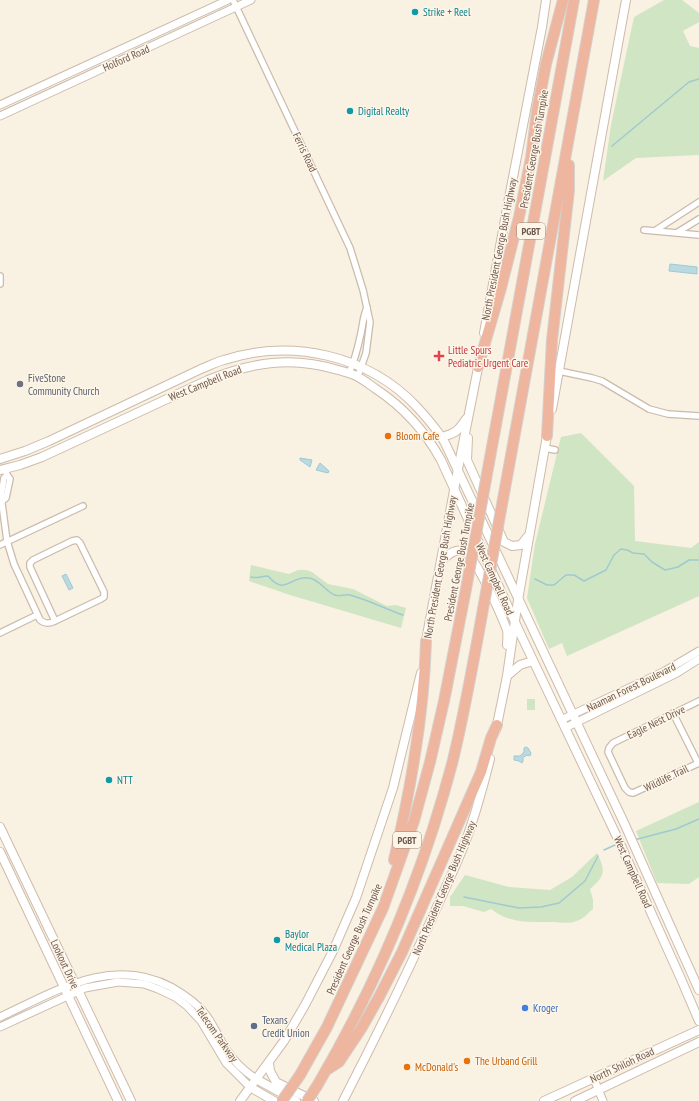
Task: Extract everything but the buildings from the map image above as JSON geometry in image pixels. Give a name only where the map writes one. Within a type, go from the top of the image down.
[{"type":"highway","points":[[478,367],[501,288],[519,217],[545,71],[563,0]]},
{"type":"highway","name":"President George Bush Turnpike","points":[[282,1101],[300,1075],[327,1027],[383,908],[414,821],[430,762],[444,701],[466,589],[574,0]]},
{"type":"highway","name":"PGBT","points":[[307,1101],[317,1086],[353,1020],[379,968],[406,905],[427,847],[458,739],[594,0]]},
{"type":"highway","points":[[547,436],[552,340],[569,190],[568,142]]},
{"type":"highway","points":[[383,908],[413,769],[425,673],[426,641]]},
{"type":"highway","points":[[326,1070],[338,1062],[361,1029],[402,952],[481,772],[491,738],[497,726]]},
{"type":"main road","name":"North President George Bush Highway","points":[[240,1101],[285,1040],[333,951],[356,898],[394,788],[417,691],[546,0]]},
{"type":"main road","name":"North President George Bush Highway","points":[[343,1101],[421,943],[465,843],[484,784],[507,676],[518,600],[578,258],[626,0]]},
{"type":"main road","name":"West Campbell Road","points":[[2,458],[25,451],[49,441],[201,369],[224,360],[243,355],[287,350],[329,356],[358,365],[386,381],[403,393],[423,413],[442,437],[458,468],[518,600],[625,825],[699,989]]},
{"type":"main road","name":"West Campbell Road","points":[[4,472],[42,457],[208,380],[230,371],[258,364],[297,362],[310,363],[349,373],[358,376],[392,399],[425,434],[441,460],[515,623],[614,830],[683,982],[699,1021]]},
{"type":"main road","points":[[442,437],[457,431],[469,415]]},
{"type":"main road","points":[[469,415],[467,460],[504,542],[512,546],[521,545],[531,531]]},
{"type":"main road","points":[[2,458],[4,472]]},
{"type":"main road","points":[[441,561],[454,551],[460,551],[466,552],[477,565],[507,632],[507,676]]},
{"type":"main road","points":[[507,676],[520,665],[533,661]]},
{"type":"main road","name":"Lookout Drive","points":[[0,827],[131,1101]]},
{"type":"main road","name":"Lookout Drive","points":[[0,852],[63,988],[118,1101]]},
{"type":"main road","points":[[26,909],[33,910],[50,931]]},
{"type":"main road","points":[[666,945],[675,949],[691,978],[699,989]]},
{"type":"main road","name":"North Shiloh Road","points":[[544,1101],[699,1030]]},
{"type":"main road","name":"North Shiloh Road","points":[[575,1101],[625,1079],[699,1042]]},
{"type":"main road","points":[[269,1063],[270,1071],[276,1082],[314,1101]]},
{"type":"main road","name":"Telecom Parkway","points":[[256,1079],[296,1101]]},
{"type":"main road","name":"Telecom Parkway","points":[[250,1087],[274,1101]]},
{"type":"street","name":"Holford Road","points":[[0,105],[228,0]]},
{"type":"street","name":"Holford Road","points":[[0,116],[235,3],[251,0]]},
{"type":"street","name":"Ferris Road","points":[[235,3],[350,248],[358,271],[370,322],[366,353],[358,365],[349,373]]},
{"type":"street","points":[[656,230],[699,202]]},
{"type":"street","points":[[678,233],[699,219]]},
{"type":"street","points":[[644,230],[699,234]]},
{"type":"street","points":[[0,276],[0,284]]},
{"type":"street","name":"Ferris Road","points":[[358,376],[361,332],[367,307]]},
{"type":"street","points":[[559,371],[602,381],[649,409],[668,414],[699,416]]},
{"type":"street","points":[[545,448],[555,450]]},
{"type":"street","points":[[4,472],[6,485],[1,496],[7,541],[14,564],[40,620],[49,624],[104,597],[104,592],[80,543],[77,540],[33,560],[30,563],[30,567],[55,621]]},
{"type":"street","points":[[0,545],[83,506]]},
{"type":"street","points":[[0,633],[37,615]]},
{"type":"street","name":"Naaman Forest Boulevard","points":[[574,719],[699,651]]},
{"type":"street","name":"Naaman Forest Boulevard","points":[[563,724],[677,674],[699,660]]},
{"type":"street","points":[[648,687],[661,675],[661,673]]},
{"type":"street","name":"Eagle Nest Drive","points":[[633,793],[629,792],[625,788],[608,752],[608,748],[613,743],[699,701]]},
{"type":"street","points":[[673,713],[698,763]]},
{"type":"street","name":"Wildlife Trail","points":[[633,793],[698,763]]},
{"type":"street","name":"Telecom Parkway","points":[[0,1027],[67,996],[76,987],[91,978],[106,975],[134,975],[156,979],[206,1015],[236,1063],[256,1079]]},
{"type":"street","name":"Telecom Parkway","points":[[0,1018],[63,988],[76,987]]},
{"type":"street","name":"Telecom Parkway","points":[[184,999],[201,1021],[226,1063],[250,1087]]},
{"type":"street","points":[[594,1079],[603,1101]]},
{"type":"green space","points":[[664,0],[682,0],[699,13],[699,22],[683,31],[690,46],[699,48],[699,155],[636,158],[603,181],[611,125],[634,17]]},
{"type":"green space","points":[[581,433],[634,486],[635,541],[691,548],[699,542],[699,596],[567,656],[562,643],[549,649],[527,598],[535,544],[561,437]]},
{"type":"green space","points":[[251,565],[289,574],[298,570],[306,570],[312,572],[328,584],[353,589],[387,606],[396,605],[406,608],[401,628],[290,595],[249,581]]},
{"type":"green space","points":[[527,699],[535,699],[535,710],[527,710]]},
{"type":"green space","points":[[699,802],[699,877],[689,884],[657,883],[636,831]]},
{"type":"green space","points":[[597,853],[603,869],[601,877],[590,889],[593,900],[593,909],[578,921],[564,923],[521,921],[505,917],[491,909],[484,912],[463,906],[450,906],[450,897],[465,875],[509,887],[550,890],[572,877]]},
{"type":"water","points":[[670,264],[697,267],[697,274],[669,271]]},
{"type":"water","points":[[300,458],[312,460],[310,467],[300,460]]},
{"type":"water","points":[[320,463],[329,471],[328,473],[316,470]]},
{"type":"water","points":[[66,574],[73,588],[69,590],[62,576]]},
{"type":"water","points":[[526,747],[531,753],[530,756],[528,755],[523,757],[522,763],[514,760],[514,756],[520,756]]},
{"type":"waterway","points":[[612,146],[689,82],[699,79]]},
{"type":"waterway","points":[[535,579],[547,585],[554,585],[566,575],[574,575],[584,581],[606,570],[614,555],[621,549],[633,553],[644,554],[652,562],[665,570],[678,567],[689,560],[699,560]]},
{"type":"waterway","points":[[251,577],[255,578],[268,576],[279,585],[288,584],[297,579],[309,578],[313,579],[335,595],[350,595],[403,615]]},
{"type":"waterway","points":[[634,840],[676,829],[699,819]]},
{"type":"waterway","points":[[604,850],[617,844]]},
{"type":"waterway","points":[[464,897],[519,908],[541,907],[559,903],[585,881],[598,856]]},
{"type":"place","name":"Strike + Reel","points":[[415,12]]},
{"type":"place","name":"Digital Realty","points":[[350,111]]},
{"type":"place","name":"Little Spurs Pediatric Urgent Care","points":[[439,356]]},
{"type":"place","name":"FiveStone Community Church","points":[[20,384]]},
{"type":"place","name":"Bloom Cafe","points":[[388,436]]},
{"type":"place","name":"NTT","points":[[109,780]]},
{"type":"place","name":"Baylor Medical Plaza","points":[[277,940]]},
{"type":"place","name":"Kroger","points":[[525,1008]]},
{"type":"place","name":"Texans Credit Union","points":[[254,1026]]},
{"type":"place","name":"The Urband Grill","points":[[467,1061]]},
{"type":"place","name":"McDonald's","points":[[407,1067]]}]
